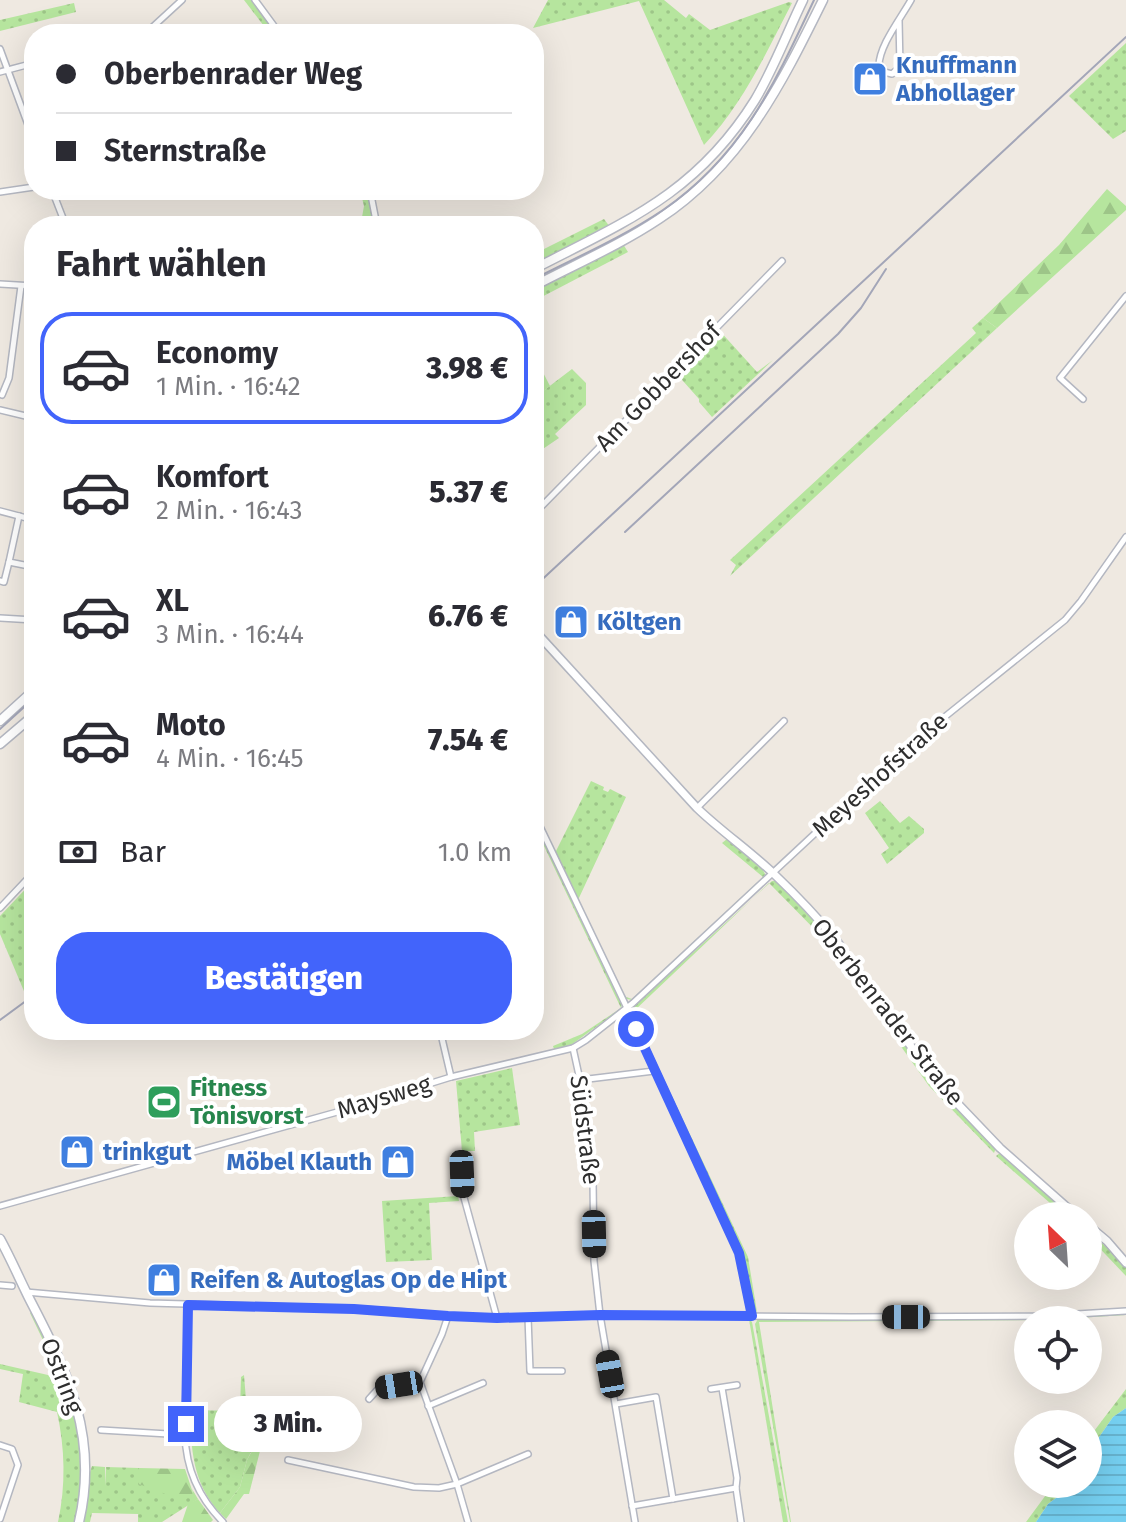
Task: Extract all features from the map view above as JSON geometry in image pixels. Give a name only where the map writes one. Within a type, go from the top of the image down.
[{"type":"main road","points":[[544,264],[638,216],[663,200],[703,166],[735,129],[756,98],[803,0]]},
{"type":"main road","points":[[544,281],[651,224],[705,183],[736,151],[755,125],[823,0]]},
{"type":"main road","points":[[0,721],[24,699]]},
{"type":"main road","points":[[0,744],[24,724]]},
{"type":"main road","name":"Ostring","points":[[0,1239],[61,1361],[76,1400],[85,1468],[79,1522]]},
{"type":"street","points":[[156,24],[182,0]]},
{"type":"street","points":[[255,0],[273,24]]},
{"type":"street","points":[[899,20],[900,67],[892,74],[879,67],[878,58],[899,20],[911,0]]},
{"type":"street","points":[[0,49],[3,71],[24,118]]},
{"type":"street","points":[[3,71],[24,66]]},
{"type":"street","points":[[0,192],[24,188]]},
{"type":"street","name":"Am Gobbershof","points":[[544,504],[782,261]]},
{"type":"street","points":[[0,284],[21,286],[9,378],[2,395]]},
{"type":"street","points":[[1083,399],[1060,378],[1126,296]]},
{"type":"street","points":[[0,410],[24,416]]},
{"type":"street","points":[[0,511],[24,517]]},
{"type":"street","points":[[0,581],[4,582],[19,516]]},
{"type":"street","name":"Meyeshofstraße","points":[[624,1010],[911,744],[1065,620],[1126,537]]},
{"type":"street","points":[[9,562],[24,565]]},
{"type":"street","points":[[0,618],[24,619]]},
{"type":"street","name":"Oberbenrader Straße","points":[[544,641],[697,808],[773,873],[836,940],[934,1079],[1000,1148],[1061,1202]]},
{"type":"street","points":[[697,808],[784,721]]},
{"type":"street","points":[[544,836],[739,1253],[752,1316]]},
{"type":"street","points":[[0,908],[24,883]]},
{"type":"street","name":"Maysweg","points":[[0,1206],[348,1109],[451,1077],[573,1048],[624,1010]]},
{"type":"street","points":[[442,1040],[451,1077]]},
{"type":"street","name":"Südstraße","points":[[573,1048],[593,1180],[594,1261],[600,1315],[635,1522]]},
{"type":"street","points":[[580,1080],[653,1071]]},
{"type":"street","points":[[462,1154],[463,1194],[497,1318]]},
{"type":"street","points":[[1102,1237],[1126,1263]]},
{"type":"street","points":[[0,1285],[12,1286]]},
{"type":"street","points":[[26,1292],[188,1305],[354,1309],[497,1318],[600,1315],[1044,1316],[1126,1311]]},
{"type":"street","points":[[188,1305],[187,1455],[196,1485],[208,1506],[223,1522]]},
{"type":"street","points":[[448,1316],[420,1382],[468,1522]]},
{"type":"street","points":[[528,1317],[530,1371],[562,1371]]},
{"type":"street","points":[[369,1399],[379,1388],[420,1382]]},
{"type":"street","points":[[428,1406],[483,1383]]},
{"type":"street","points":[[711,1389],[737,1385]]},
{"type":"street","points":[[722,1388],[741,1522]]},
{"type":"street","points":[[616,1404],[656,1397],[673,1499]]},
{"type":"street","points":[[101,1430],[185,1435]]},
{"type":"street","points":[[0,1445],[12,1449],[18,1465],[0,1519]]},
{"type":"street","points":[[288,1460],[414,1487],[439,1488],[457,1484],[528,1454]]},
{"type":"street","points":[[632,1506],[736,1488]]},
{"type":"green space","points":[[244,0],[252,0],[270,24],[262,24]]},
{"type":"green space","points":[[548,0],[664,0],[686,18],[689,14],[710,30],[792,3],[731,113],[704,145],[639,1],[544,25],[535,24]]},
{"type":"green space","points":[[74,3],[76,12],[0,31],[0,20]]},
{"type":"green space","points":[[1126,43],[1126,131],[1113,139],[1069,96]]},
{"type":"green space","points":[[1107,189],[1126,206],[1126,210],[997,328],[983,318],[1059,245]]},
{"type":"green space","points":[[362,200],[369,200],[373,216],[362,216]]},
{"type":"green space","points":[[604,219],[610,227],[544,260],[544,249]]},
{"type":"green space","points":[[623,244],[628,252],[544,296],[544,285]]},
{"type":"green space","points":[[983,318],[997,328],[730,576],[736,565],[730,560],[976,333],[972,328]]},
{"type":"green space","points":[[718,329],[757,372],[773,360],[712,417],[675,372]]},
{"type":"green space","points":[[572,369],[586,383],[586,405],[555,434],[559,438],[544,448],[544,390]]},
{"type":"green space","points":[[544,374],[550,386],[544,390]]},
{"type":"green space","points":[[591,781],[604,787],[603,790],[608,792],[610,789],[626,797],[578,900],[555,853]]},
{"type":"green space","points":[[880,801],[900,823],[909,816],[924,829],[924,833],[887,864],[881,854],[889,848],[865,813]]},
{"type":"green space","points":[[544,839],[622,1003],[621,1009],[571,1045],[554,1049],[553,1046],[582,1034],[621,1008],[544,846]]},
{"type":"green space","points":[[727,839],[762,868],[764,878],[633,1000],[626,999],[622,994],[593,931],[623,993],[632,999],[763,877],[722,843]]},
{"type":"green space","points":[[777,881],[831,940],[933,1083],[996,1148],[994,1153],[929,1086],[827,942],[769,883]]},
{"type":"green space","points":[[24,891],[24,991],[0,934],[0,916]]},
{"type":"green space","points":[[752,899],[634,1011],[634,1016],[748,1257],[757,1312],[753,1308],[744,1258],[632,1017],[635,1005]]},
{"type":"green space","points":[[512,1068],[520,1125],[474,1132],[475,1151],[462,1151],[456,1081]]},
{"type":"green space","points":[[1001,1152],[1058,1202],[1049,1202],[996,1156]]},
{"type":"green space","points":[[458,1196],[459,1201],[429,1203],[432,1260],[386,1262],[382,1201]]},
{"type":"green space","points":[[1102,1243],[1126,1267],[1126,1276],[1102,1251]]},
{"type":"green space","points":[[32,1312],[65,1380],[75,1413],[81,1469],[74,1522],[58,1522],[64,1467],[57,1412],[19,1402],[23,1374],[0,1369],[0,1364],[61,1378]]},
{"type":"green space","points":[[1126,1313],[1126,1315],[1102,1315]]},
{"type":"green space","points":[[749,1319],[752,1322],[788,1522],[783,1522]]},
{"type":"green space","points":[[758,1319],[1014,1320],[759,1322],[790,1522],[755,1324]]},
{"type":"green space","points":[[244,1375],[249,1437],[253,1448],[240,1487],[220,1513],[204,1490],[195,1465],[191,1410],[240,1411],[241,1377]]},
{"type":"green space","points":[[1126,1389],[1126,1408],[1113,1417],[1102,1433],[1102,1421]]},
{"type":"green space","points":[[253,1449],[260,1451],[249,1494],[244,1494],[226,1519],[220,1513],[240,1487]]},
{"type":"green space","points":[[92,1466],[105,1467],[105,1486],[106,1467],[139,1468],[139,1484],[193,1493],[192,1489],[198,1499],[162,1522],[138,1522],[138,1514],[92,1513],[90,1522],[82,1522]]},
{"type":"green space","points":[[139,1468],[185,1469],[193,1493],[184,1501],[139,1484]]},
{"type":"green space","points":[[1044,1498],[1056,1498],[1036,1522],[1026,1522]]},
{"type":"green space","points":[[198,1499],[213,1520],[182,1522],[188,1504]]},
{"type":"water","points":[[1126,1408],[1126,1522],[1036,1522],[1056,1498],[1102,1498],[1102,1433],[1113,1417]]},
{"type":"tram line","points":[[544,274],[648,220],[691,189],[714,166],[754,116],[814,0]]},
{"type":"tram line","points":[[0,729],[24,707]]},
{"type":"railway","points":[[544,578],[1126,37]]},
{"type":"railway","points":[[625,532],[838,334],[861,308],[886,269]]},
{"type":"railway","points":[[0,1020],[24,1002]]},
{"type":"place","name":"Knuffmann Abhollager","points":[[870,79]]},
{"type":"place","name":"Költgen","points":[[571,622]]},
{"type":"place","name":"Fitness Tönisvorst","points":[[164,1102]]},
{"type":"place","name":"trinkgut","points":[[77,1152]]},
{"type":"place","name":"Möbel Klauth","points":[[398,1162]]},
{"type":"place","name":"Reifen & Autoglas Op de Hipt","points":[[164,1280]]},
{"type":"route","points":[[186,1424],[188,1305],[354,1309],[497,1318],[752,1316],[739,1253],[636,1029]]}]
